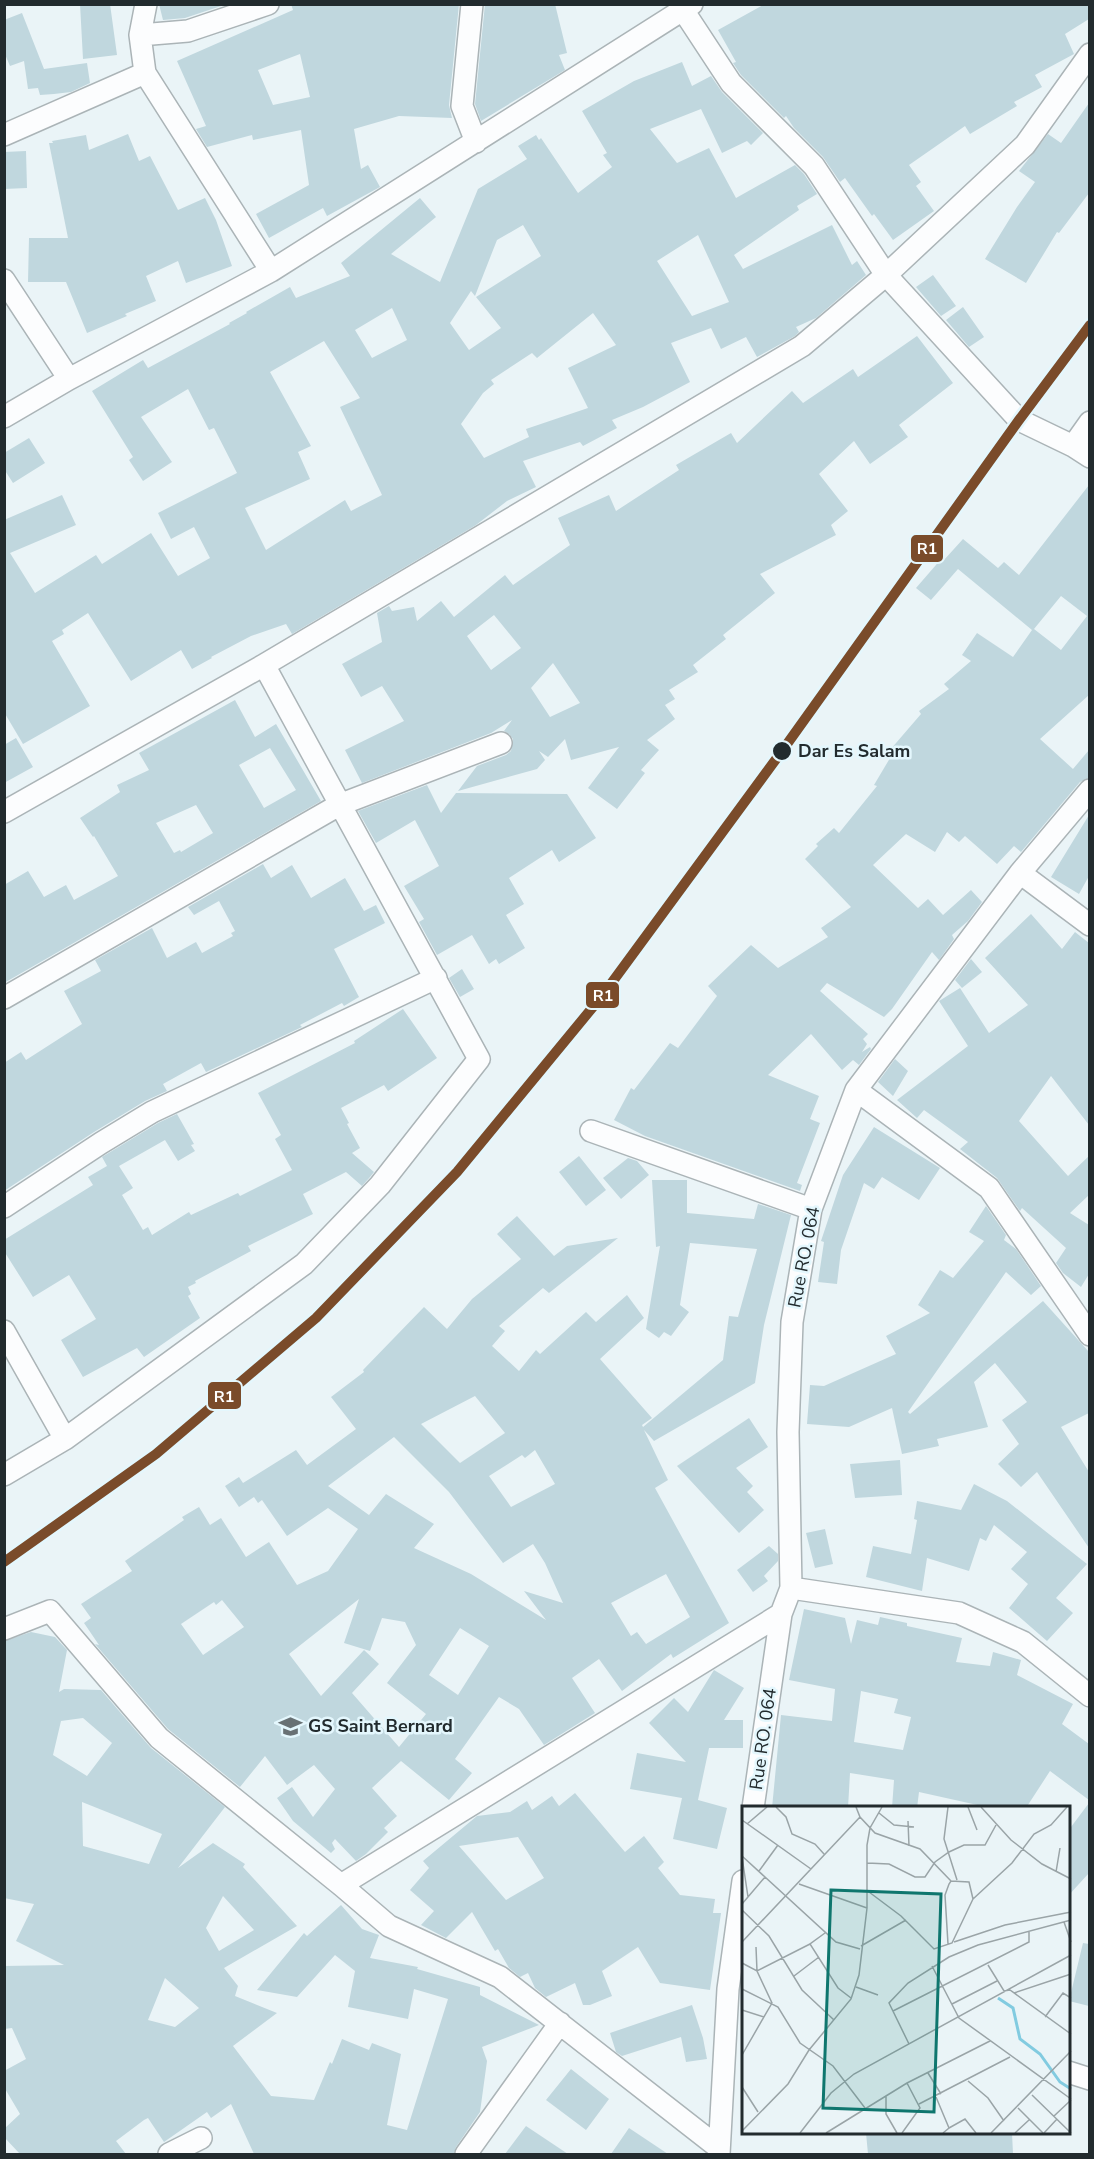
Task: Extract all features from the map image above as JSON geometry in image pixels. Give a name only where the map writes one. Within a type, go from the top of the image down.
[{"type":"street","points":[[146,4],[140,35],[145,73],[271,271]]},
{"type":"street","points":[[140,35],[188,31],[268,4]]},
{"type":"street","points":[[472,4],[462,106],[476,142]]},
{"type":"street","points":[[4,417],[69,379],[271,271],[687,7],[731,84],[814,166],[886,275],[1019,420],[1081,451],[1089,422]]},
{"type":"street","points":[[4,812],[264,665],[802,345],[886,275],[1025,145],[1089,54]]},
{"type":"street","points":[[4,135],[145,73]]},
{"type":"street","points":[[4,280],[69,379]]},
{"type":"street","points":[[4,1475],[64,1439],[304,1264],[380,1185],[479,1059],[264,665]]},
{"type":"street","points":[[4,998],[339,805],[501,743]]},
{"type":"street","name":"Rue RO. 064","points":[[753,1806],[781,1614],[791,1588],[788,1432],[792,1322],[811,1209],[856,1090],[1020,873],[1089,790]]},
{"type":"street","points":[[1020,873],[1089,924]]},
{"type":"street","points":[[4,1208],[152,1112],[436,978]]},
{"type":"street","points":[[856,1090],[988,1188],[1089,1335]]},
{"type":"street","points":[[591,1131],[811,1209]]},
{"type":"street","points":[[4,1331],[64,1439]]},
{"type":"street","points":[[791,1588],[959,1613],[1023,1642],[1089,1696]]},
{"type":"street","points":[[4,1629],[50,1611],[159,1738],[389,1926],[500,1977],[719,2151]]},
{"type":"street","points":[[341,1885],[781,1614]]},
{"type":"street","points":[[719,2151],[742,1895]]},
{"type":"street","points":[[466,2154],[560,2024]]},
{"type":"street","points":[[1070,2073],[1089,2079]]},
{"type":"street","points":[[169,2154],[201,2138]]},
{"type":"building","points":[[80,4],[110,4],[117,55],[83,59]]},
{"type":"building","points":[[159,4],[227,4],[185,18],[163,20]]},
{"type":"building","points":[[291,4],[459,4],[449,105],[452,118],[399,116],[354,129],[361,169],[368,165],[380,187],[327,216],[323,208],[269,238],[256,214],[309,185],[301,130],[253,140],[252,135],[207,147],[196,129],[206,126],[177,61],[293,10]],"holes":[[[300,54],[310,97],[273,105],[258,70]]]},
{"type":"building","points":[[485,4],[555,4],[567,53],[559,55],[565,70],[481,121],[475,104]]},
{"type":"building","points":[[765,4],[1089,4],[1089,19],[1065,34],[1074,54],[1035,75],[1042,87],[1014,102],[1017,106],[970,134],[965,126],[909,165],[921,182],[916,186],[934,211],[893,240],[874,214],[872,216],[845,178],[840,182],[823,157],[794,128],[786,116],[784,118],[741,75],[733,63],[736,62],[718,30]]},
{"type":"building","points":[[22,13],[44,69],[87,63],[90,83],[71,92],[54,94],[40,95],[38,88],[28,89],[24,61],[10,66],[4,52],[4,20]]},
{"type":"building","points":[[682,62],[692,86],[711,76],[722,92],[763,133],[751,145],[747,141],[722,153],[701,109],[650,129],[677,163],[709,148],[736,198],[795,165],[817,194],[797,206],[799,210],[734,255],[743,269],[832,225],[852,265],[857,261],[866,275],[816,318],[796,327],[799,332],[795,336],[757,357],[746,337],[721,349],[711,328],[671,343],[690,382],[643,407],[612,420],[617,428],[583,446],[580,442],[523,461],[536,487],[507,501],[476,525],[292,634],[286,624],[251,636],[192,669],[181,650],[131,681],[88,613],[62,630],[64,634],[52,641],[90,706],[23,744],[4,712],[4,520],[62,495],[76,525],[10,553],[35,593],[96,555],[102,564],[151,533],[178,576],[210,558],[194,527],[171,539],[158,513],[237,473],[214,428],[209,430],[188,389],[141,417],[172,462],[143,481],[129,460],[133,457],[92,391],[143,360],[148,368],[230,324],[246,312],[290,287],[296,298],[350,276],[341,263],[420,198],[436,217],[391,254],[440,282],[478,189],[527,159],[518,146],[536,135],[539,140],[541,138],[578,193],[612,167],[603,155],[607,153],[582,111],[634,81]],"holes":[[[523,225],[541,256],[476,297],[501,328],[469,350],[450,323],[471,291],[475,296],[497,240]],[[698,235],[729,302],[692,316],[657,261]],[[392,308],[407,340],[372,358],[355,330]],[[593,313],[616,345],[568,368],[588,408],[526,429],[529,437],[484,458],[461,424],[483,393],[494,384],[491,380],[532,353],[537,358]],[[324,341],[360,398],[340,407],[382,495],[351,511],[345,500],[266,550],[245,508],[310,479],[298,452],[311,446],[270,372]]]},
{"type":"building","points":[[1089,103],[1089,193],[1059,233],[1057,232],[1026,283],[985,259],[1035,182],[1019,171],[1048,134],[1061,143]]},
{"type":"building","points":[[128,134],[139,161],[150,156],[178,210],[205,198],[216,220],[232,266],[186,283],[178,261],[146,276],[156,301],[87,333],[66,282],[28,282],[29,238],[68,238],[49,143],[86,135],[89,150]]},
{"type":"building","points":[[26,151],[27,188],[4,189],[4,152]]},
{"type":"building","points":[[933,275],[956,306],[941,316],[916,287]]},
{"type":"building","points":[[963,307],[984,337],[969,347],[946,320]]},
{"type":"building","points":[[917,336],[953,383],[899,425],[908,437],[870,464],[854,441],[819,474],[848,511],[831,525],[836,535],[760,574],[775,593],[723,635],[726,639],[693,665],[698,672],[669,690],[675,699],[665,705],[675,719],[647,740],[659,750],[641,770],[645,773],[617,809],[588,788],[619,747],[571,760],[565,739],[548,757],[539,751],[545,760],[537,769],[458,791],[477,766],[511,751],[513,739],[504,731],[512,720],[491,733],[362,783],[345,750],[404,721],[382,686],[361,697],[342,664],[382,642],[377,613],[389,606],[392,611],[414,607],[417,621],[441,601],[454,617],[505,575],[513,585],[570,545],[558,518],[609,495],[616,511],[679,470],[676,465],[731,433],[737,443],[792,391],[803,403],[853,369],[858,377]],"holes":[[[494,615],[521,648],[491,670],[467,636]],[[553,663],[580,703],[550,717],[531,688]]]},
{"type":"building","points":[[29,438],[45,463],[13,483],[4,469],[4,453]]},
{"type":"building","points":[[1089,485],[1089,695],[1040,739],[1073,769],[1089,750],[1089,778],[1080,782],[1021,852],[1014,846],[997,864],[965,836],[959,842],[947,832],[935,852],[906,834],[873,865],[918,908],[928,899],[943,915],[971,890],[982,902],[968,921],[952,935],[954,939],[939,960],[932,952],[884,1017],[827,983],[820,991],[868,1034],[863,1039],[867,1044],[862,1052],[870,1047],[871,1049],[859,1065],[853,1060],[842,1070],[811,1034],[768,1075],[819,1096],[810,1119],[820,1123],[797,1183],[802,1185],[800,1191],[645,1136],[614,1120],[631,1088],[634,1090],[670,1043],[678,1048],[717,996],[708,986],[751,945],[778,968],[828,937],[821,928],[851,907],[805,859],[818,846],[816,844],[834,828],[839,833],[877,786],[874,785],[893,753],[890,750],[921,714],[919,711],[949,689],[944,684],[971,661],[962,655],[977,633],[1013,657],[1032,630],[958,569],[931,600],[916,588],[942,558],[944,560],[963,539],[998,568],[1004,562],[1019,575]],"holes":[[[1061,596],[1087,616],[1061,650],[1034,629]]]},
{"type":"building","points":[[235,700],[255,737],[276,724],[321,801],[4,983],[4,885],[28,871],[44,897],[66,885],[74,900],[118,876],[94,836],[80,818],[120,792],[117,785],[149,770],[139,753]],"holes":[[[270,748],[296,790],[264,808],[239,765]],[[196,805],[213,833],[181,852],[180,850],[174,853],[156,823]]]},
{"type":"building","points":[[16,738],[33,767],[4,783],[4,745]]},
{"type":"building","points":[[427,785],[441,813],[456,793],[567,794],[596,838],[559,862],[552,850],[509,878],[524,904],[506,915],[525,948],[499,964],[496,959],[489,964],[472,935],[437,955],[419,922],[424,919],[404,886],[439,866],[415,820],[376,843],[358,811]]},
{"type":"building","points":[[1089,815],[1089,876],[1079,894],[1051,877]]},
{"type":"building","points":[[263,864],[271,878],[292,865],[311,898],[345,878],[364,911],[376,905],[385,923],[334,949],[359,997],[344,1006],[342,1003],[300,1025],[302,1027],[206,1072],[201,1063],[163,1084],[167,1091],[145,1101],[94,1132],[4,1191],[4,1063],[21,1052],[26,1060],[82,1024],[64,991],[101,971],[95,960],[152,928],[167,958],[196,942],[202,953],[233,936],[231,933],[235,931],[219,901],[194,915],[188,907]]},
{"type":"building","points":[[1031,914],[1062,949],[1075,932],[1089,943],[1089,1125],[1051,1076],[1019,1121],[1068,1176],[1089,1156],[1089,1195],[1070,1213],[1089,1225],[1089,1274],[1081,1287],[1063,1273],[1056,1263],[1066,1248],[1022,1208],[1020,1211],[997,1178],[960,1149],[968,1142],[924,1110],[917,1118],[897,1100],[968,1046],[939,1001],[960,988],[989,1033],[1028,1005],[985,958]]},
{"type":"building","points":[[971,959],[982,972],[962,988],[955,980]]},
{"type":"building","points":[[462,969],[474,989],[460,997],[449,978]]},
{"type":"building","points":[[403,1009],[437,1058],[388,1091],[384,1085],[341,1108],[360,1148],[352,1153],[374,1172],[370,1177],[362,1186],[346,1172],[303,1194],[313,1214],[248,1246],[251,1251],[188,1287],[191,1294],[188,1296],[200,1318],[144,1357],[137,1348],[83,1377],[61,1340],[96,1319],[69,1275],[33,1297],[4,1251],[4,1240],[93,1185],[88,1177],[107,1166],[102,1157],[177,1114],[194,1144],[191,1145],[195,1151],[178,1161],[165,1140],[119,1166],[133,1188],[122,1195],[143,1230],[148,1227],[152,1235],[189,1212],[191,1215],[238,1193],[240,1196],[292,1170],[275,1139],[281,1135],[258,1093],[355,1043],[354,1041]]},
{"type":"building","points":[[895,1059],[908,1071],[893,1096],[878,1082]]},
{"type":"building","points":[[874,1127],[940,1168],[919,1200],[882,1177],[874,1189],[864,1183],[841,1250],[837,1284],[818,1282],[824,1242],[821,1241],[843,1175]]},
{"type":"building","points":[[579,1156],[606,1190],[586,1206],[559,1172]]},
{"type":"building","points":[[628,1158],[637,1161],[649,1175],[621,1199],[603,1178]]},
{"type":"building","points":[[652,1180],[687,1180],[687,1213],[754,1219],[758,1204],[791,1215],[764,1325],[755,1383],[654,1441],[644,1430],[668,1480],[655,1488],[729,1623],[673,1658],[671,1654],[622,1691],[599,1659],[572,1678],[595,1713],[544,1745],[519,1709],[499,1697],[455,1759],[472,1773],[449,1800],[401,1761],[372,1788],[397,1816],[384,1828],[388,1832],[356,1861],[335,1839],[332,1843],[335,1849],[331,1853],[293,1821],[277,1798],[292,1787],[313,1817],[335,1789],[314,1765],[287,1785],[265,1756],[240,1787],[168,1729],[95,1644],[99,1645],[84,1623],[91,1618],[81,1604],[132,1571],[125,1561],[184,1520],[182,1517],[199,1507],[210,1525],[221,1518],[246,1557],[269,1542],[297,1585],[328,1571],[358,1529],[328,1508],[287,1536],[262,1500],[258,1503],[254,1497],[239,1507],[225,1486],[239,1477],[243,1483],[296,1450],[307,1465],[356,1429],[331,1397],[364,1372],[363,1370],[424,1307],[447,1329],[472,1299],[521,1259],[497,1234],[517,1216],[554,1256],[567,1246],[618,1238],[549,1293],[543,1288],[499,1326],[505,1331],[492,1346],[519,1371],[536,1350],[540,1354],[586,1312],[596,1322],[627,1295],[644,1318],[600,1359],[652,1418],[642,1425],[643,1427],[723,1360],[729,1316],[738,1317],[757,1249],[690,1243],[680,1305],[689,1312],[671,1336],[664,1332],[659,1338],[646,1329],[660,1246],[656,1247]],"holes":[[[475,1396],[505,1433],[460,1463],[421,1424]],[[394,1437],[449,1492],[503,1563],[533,1544],[545,1563],[563,1603],[524,1591],[546,1620],[471,1574],[414,1548],[434,1524],[386,1494],[369,1515],[328,1486]],[[535,1450],[555,1484],[511,1507],[489,1476],[522,1455],[525,1458]],[[666,1574],[690,1617],[646,1644],[637,1632],[631,1636],[611,1603]],[[359,1599],[344,1643],[370,1651],[382,1618],[405,1622],[416,1645],[387,1683],[426,1714],[399,1747],[352,1693],[379,1664],[364,1650],[321,1696],[289,1654]],[[222,1600],[244,1627],[203,1655],[181,1624],[214,1602],[216,1605]],[[460,1628],[489,1646],[458,1695],[429,1675]]]},
{"type":"building","points":[[986,1206],[1006,1235],[1004,1240],[1016,1249],[1041,1286],[1031,1295],[1006,1272],[908,1412],[910,1414],[1043,1301],[1089,1352],[1089,1413],[1061,1427],[1089,1472],[1089,1548],[1037,1472],[1021,1487],[998,1464],[1019,1444],[1002,1420],[1027,1402],[995,1363],[974,1382],[988,1427],[937,1439],[939,1446],[902,1454],[892,1408],[849,1427],[807,1424],[810,1385],[824,1386],[896,1354],[886,1336],[930,1313],[918,1305],[940,1270],[953,1278],[984,1241],[969,1232]]},
{"type":"building","points":[[749,1418],[768,1447],[736,1468],[753,1486],[747,1492],[764,1510],[739,1533],[677,1466]]},
{"type":"building","points":[[900,1460],[902,1495],[855,1498],[850,1464]]},
{"type":"building","points":[[974,1484],[1007,1501],[1087,1564],[1056,1598],[1073,1613],[1047,1641],[1009,1608],[1028,1584],[1011,1569],[1027,1552],[994,1525],[986,1541],[980,1538],[969,1571],[927,1558],[922,1591],[866,1577],[873,1546],[911,1554],[917,1520],[914,1519],[917,1501],[961,1510]]},
{"type":"building","points":[[825,1529],[833,1564],[815,1568],[806,1533]]},
{"type":"building","points":[[769,1546],[778,1554],[778,1561],[764,1576],[768,1581],[753,1592],[737,1570]]},
{"type":"building","points":[[804,1609],[845,1618],[851,1644],[857,1620],[878,1625],[880,1617],[907,1623],[907,1626],[962,1638],[956,1662],[990,1666],[993,1652],[1021,1660],[1017,1675],[1073,1704],[1062,1724],[1089,1744],[1089,1800],[1050,1771],[1027,1806],[982,1806],[919,1792],[917,1806],[892,1806],[894,1780],[850,1773],[848,1806],[772,1806],[781,1715],[832,1721],[835,1689],[789,1680]],"holes":[[[861,1691],[898,1699],[894,1713],[911,1717],[903,1750],[854,1742]]]},
{"type":"building","points":[[31,1632],[55,1637],[67,1650],[59,1692],[64,1689],[101,1690],[151,1748],[225,1807],[178,1868],[213,1843],[245,1864],[243,1867],[297,1926],[224,1968],[238,1986],[235,1996],[277,2013],[233,2046],[271,2096],[314,2100],[342,2039],[369,2050],[372,2043],[401,2054],[387,2125],[407,2130],[448,1999],[414,1989],[408,2019],[348,2007],[355,1971],[335,1955],[297,1997],[257,1990],[304,1933],[307,1936],[341,1905],[362,1929],[379,1935],[370,1958],[418,1967],[417,1969],[480,1987],[480,1995],[539,2025],[482,2047],[487,2061],[480,2112],[456,2147],[454,2154],[254,2154],[231,2104],[211,2118],[207,2112],[164,2142],[148,2118],[116,2141],[126,2154],[20,2154],[4,2137],[4,2129],[20,2114],[4,2087],[4,2071],[26,2059],[12,2028],[4,2029],[4,1966],[64,1965],[16,1941],[34,1904],[4,1898],[4,1641]],"holes":[[[83,1718],[112,1743],[87,1776],[53,1755],[61,1721]],[[82,1802],[162,1834],[149,1864],[83,1846]],[[223,1896],[254,1930],[219,1951],[206,1928]],[[165,1978],[199,2008],[175,2027],[148,2020]]]},
{"type":"building","points":[[714,1670],[744,1688],[724,1720],[743,1720],[743,1748],[709,1748],[698,1800],[727,1808],[717,1849],[673,1839],[682,1798],[630,1789],[637,1753],[686,1762],[649,1723],[674,1698],[688,1712]]},
{"type":"building","points":[[575,1793],[625,1852],[644,1836],[664,1862],[658,1868],[680,1895],[715,1899],[713,1913],[721,1913],[710,1990],[660,1983],[638,1947],[602,1971],[612,1996],[590,2005],[583,2005],[575,1983],[546,1997],[535,1988],[528,1973],[520,1977],[509,1968],[498,1949],[495,1951],[472,1912],[446,1938],[421,1925],[434,1911],[410,1890],[429,1868],[423,1861],[477,1816],[510,1812],[527,1801],[532,1810],[552,1796],[559,1806]],"holes":[[[518,1837],[544,1878],[506,1900],[459,1846]]]},
{"type":"building","points":[[1089,1803],[1089,1873],[1070,1894],[1070,1828]]},
{"type":"building","points":[[1083,1943],[1089,1944],[1089,2006],[1070,2001]]},
{"type":"building","points":[[692,2005],[707,2059],[686,2062],[681,2037],[622,2056],[616,2052],[610,2033]]},
{"type":"building","points":[[571,2069],[609,2099],[586,2130],[546,2100]]},
{"type":"building","points":[[526,2126],[568,2154],[505,2154]]},
{"type":"building","points":[[629,2128],[668,2154],[611,2154]]},
{"type":"building","points":[[866,2135],[1012,2135],[1013,2154],[868,2154]]},
{"type":"transit line","name":"R1","points":[[4,1562],[156,1454],[316,1318],[457,1172],[602,996],[1090,325]]},
{"type":"place","name":"Dar Es Salam","points":[[782,751]]},
{"type":"place","name":"GS Saint Bernard","points":[[290,1726]]}]
